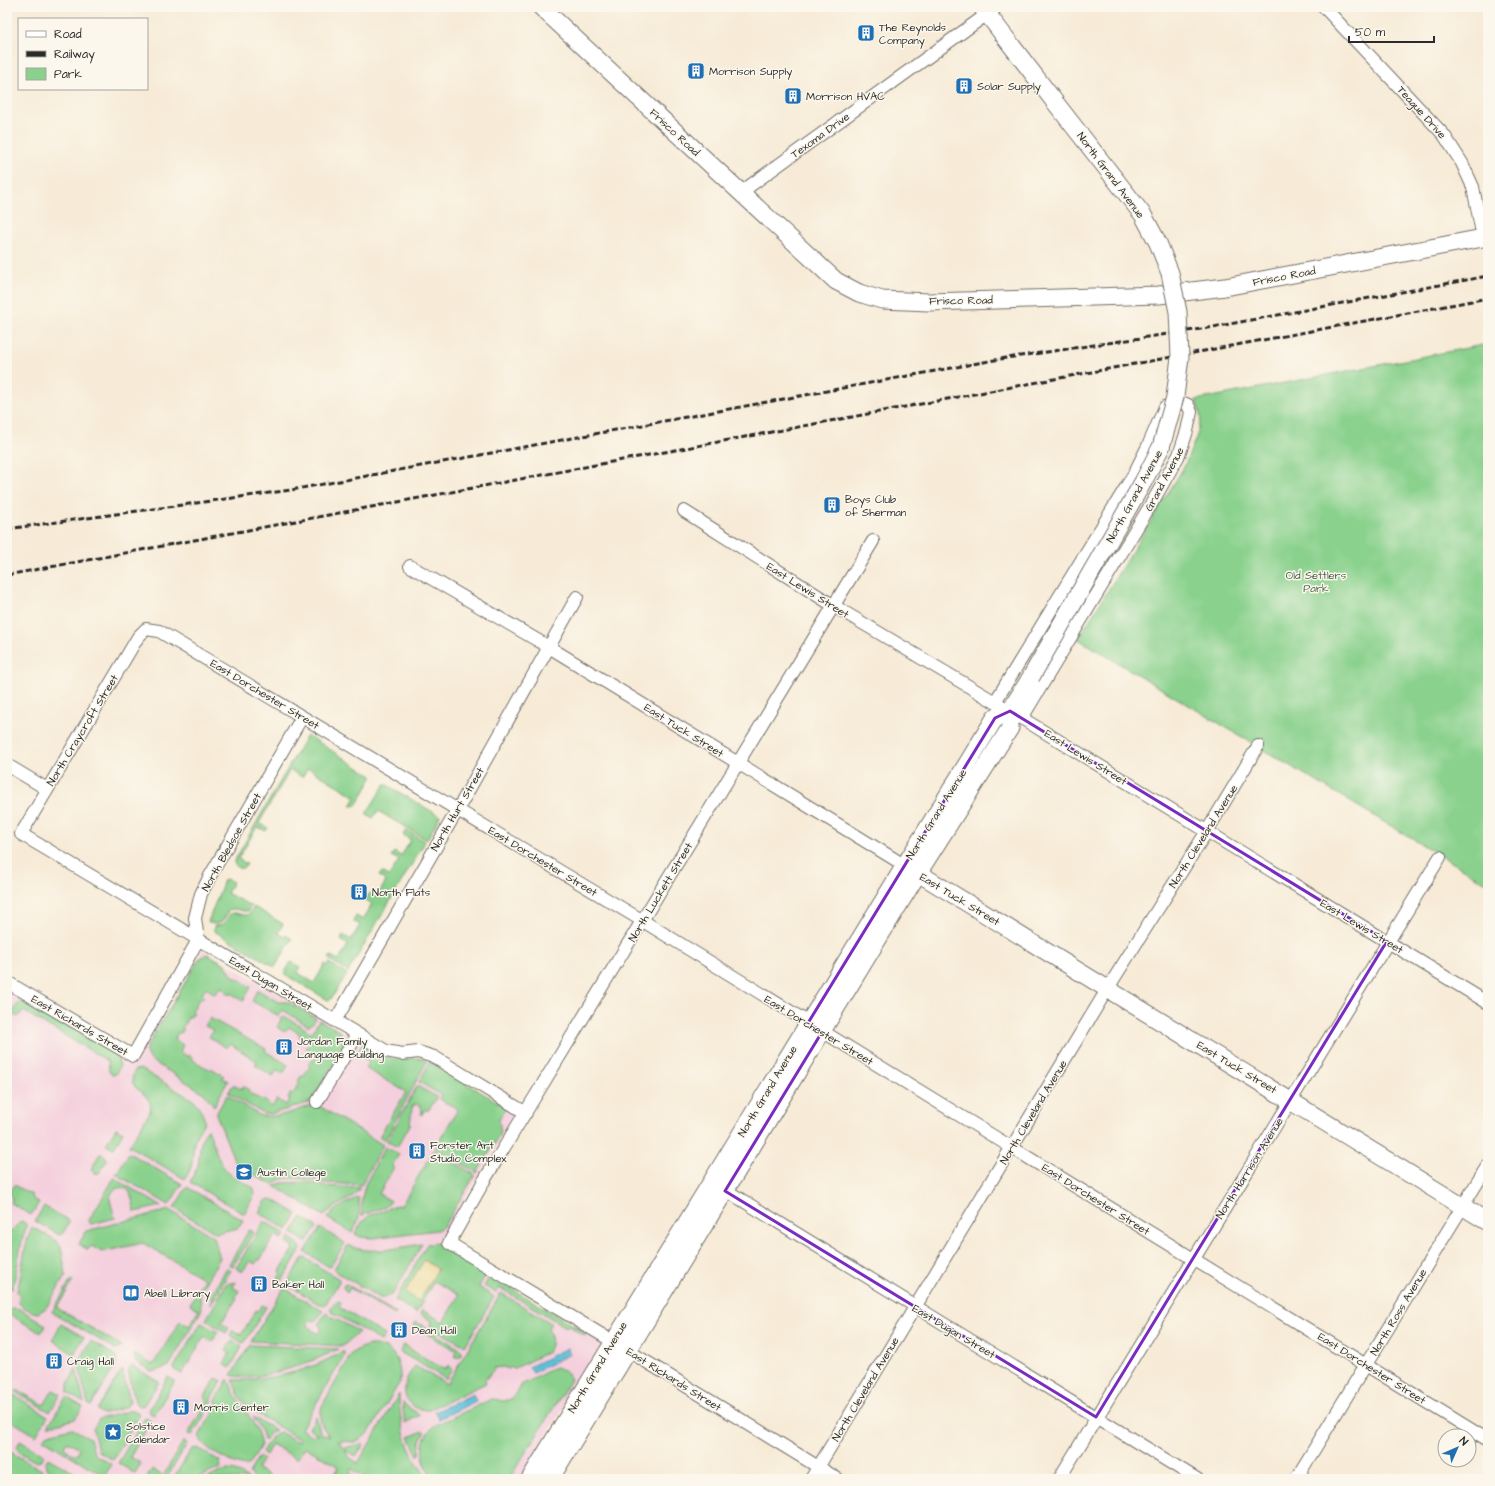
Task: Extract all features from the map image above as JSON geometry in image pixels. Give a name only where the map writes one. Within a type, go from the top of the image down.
[{"type":"main road","name":"Frisco Road","points":[[541,7],[836,281],[859,293],[882,300],[929,302],[1159,295],[1225,287],[1486,237]]},
{"type":"main road","name":"North Grand Avenue","points":[[530,1479],[613,1342],[718,1186],[815,1028],[911,869],[995,718],[1016,714],[1031,677],[1143,482],[1161,446],[1174,396],[1180,357],[1177,304],[1170,273],[1158,243],[1143,215],[1054,101],[989,9]]},
{"type":"main road","name":"East Tuck Street","points":[[911,869],[1108,988],[1488,1222]]},
{"type":"main road","name":"North Grand Avenue","points":[[550,1479],[628,1350],[718,1186]]},
{"type":"street","name":"Teague Drive","points":[[1324,7],[1444,135],[1462,163],[1473,187],[1486,237]]},
{"type":"street","name":"Texoma Drive","points":[[740,193],[989,9]]},
{"type":"street","name":"Grand Avenue","points":[[995,702],[1134,474],[1148,446],[1164,407],[1179,401],[1188,405],[1191,412],[1187,431],[1179,455],[1153,501],[1016,714]]},
{"type":"street","name":"East Lewis Street","points":[[684,511],[834,606],[1016,714],[1488,1003]]},
{"type":"street","name":"North Luckett Street","points":[[449,1243],[485,1179],[873,541]]},
{"type":"street","name":"East Tuck Street","points":[[410,566],[550,647],[911,869]]},
{"type":"street","name":"North Hurt Street","points":[[335,1021],[458,809],[550,647],[577,596]]},
{"type":"street","name":"East Dorchester Street","points":[[146,629],[159,631],[458,809],[1488,1440]]},
{"type":"street","name":"North Craycroft Street","points":[[21,834],[138,637],[146,629]]},
{"type":"street","name":"North Bledsoe Street","points":[[198,940],[195,918],[201,894],[302,717]]},
{"type":"street","name":"North Cleveland Avenue","points":[[811,1479],[1108,988],[1207,831],[1258,746]]},
{"type":"street","points":[[7,765],[47,789]]},
{"type":"street","name":"East Dugan Street","points":[[21,834],[386,1051],[402,1054],[418,1052],[434,1057],[526,1113]]},
{"type":"street","name":"North Harrison Avenue","points":[[1059,1479],[1387,941],[1440,857]]},
{"type":"street","name":"East Richards Street","points":[[7,982],[132,1056],[198,940]]},
{"type":"street","points":[[317,1102],[358,1034]]},
{"type":"street","name":"North Ross Avenue","points":[[1296,1479],[1488,1165]]},
{"type":"street","name":"East Dugan Street","points":[[718,1186],[1197,1479]]},
{"type":"street","name":"East Richards Street","points":[[449,1243],[628,1350],[838,1479]]},
{"type":"highlighted area","points":[[1010,711],[1387,941],[1096,1417],[725,1191],[822,1032],[808,1023],[995,718]]},
{"type":"shaded area","name":"Austin College","points":[[203,950],[390,1059],[422,1058],[516,1113],[445,1232],[445,1246],[450,1253],[603,1343],[520,1479],[7,1479],[7,990],[134,1065]]},
{"type":"green space","name":"Old Settlers Park","points":[[1488,344],[1488,884],[1078,639],[1184,467],[1197,435],[1201,418],[1196,400]]},
{"type":"green space","points":[[307,735],[372,776],[372,778],[357,804],[351,806],[356,797],[308,768],[302,777],[290,770],[259,823],[268,828],[266,831],[257,827],[238,859],[247,864],[244,868],[238,868],[234,864],[236,858]]},
{"type":"green space","points":[[385,784],[440,816],[427,840],[378,811],[373,818],[366,814]]},
{"type":"green space","points":[[406,830],[425,842],[348,972],[329,959],[331,956],[339,960],[348,945],[341,940],[343,935],[351,940],[360,925],[353,921],[356,916],[363,920],[372,904],[365,899],[370,893],[377,897],[386,881],[379,876],[382,872],[389,876],[399,860],[391,856],[394,852],[401,856],[411,840],[403,835]]},
{"type":"green space","points":[[226,879],[233,882],[227,893],[251,906],[248,911],[234,909],[229,910],[222,922],[213,924],[208,922],[224,880]]},
{"type":"green space","points":[[254,907],[283,924],[278,933],[285,937],[286,935],[292,939],[275,967],[214,931],[214,926],[224,924],[231,913],[248,915]]},
{"type":"green space","points":[[207,954],[225,964],[232,975],[251,987],[243,1001],[231,993],[230,995],[225,992],[226,990],[220,987],[215,994],[206,988],[202,994],[204,996],[201,1000],[199,999],[192,1011],[194,1013],[191,1017],[189,1016],[182,1028],[184,1029],[181,1033],[179,1032],[174,1039],[183,1045],[180,1052],[188,1057],[189,1055],[192,1057],[191,1059],[210,1070],[211,1068],[224,1076],[222,1078],[228,1081],[214,1106],[204,1093],[149,1059],[145,1050],[199,959]]},
{"type":"green space","points":[[291,962],[300,967],[297,972],[314,983],[325,964],[328,966],[329,963],[347,974],[331,999],[328,1000],[284,974]]},
{"type":"green space","points":[[258,990],[278,1002],[288,1002],[316,1018],[312,1024],[308,1026],[283,1010],[279,1016],[252,1001]]},
{"type":"green space","points":[[22,1001],[26,1001],[116,1055],[120,1065],[116,1074],[113,1075],[109,1072],[108,1061],[23,1011],[18,1017],[13,1015],[12,1013],[17,1005]]},
{"type":"green space","points":[[286,1017],[312,1033],[319,1020],[340,1032],[346,1038],[347,1042],[311,1102],[271,1114],[264,1114],[228,1093],[233,1085],[241,1089],[243,1086],[249,1090],[248,1092],[261,1100],[263,1099],[272,1107],[277,1099],[286,1105],[290,1099],[288,1098],[291,1093],[293,1094],[300,1083],[298,1081],[301,1076],[303,1077],[310,1066],[308,1064],[311,1060],[313,1061],[317,1055],[306,1048],[311,1041],[305,1037],[303,1039],[299,1036],[300,1034],[289,1027],[285,1032],[277,1027],[282,1018]]},
{"type":"green space","points":[[210,1018],[266,1049],[265,1051],[288,1065],[283,1074],[277,1070],[273,1076],[255,1065],[257,1061],[230,1044],[227,1048],[209,1037],[213,1030],[205,1026]]},
{"type":"green space","points":[[362,1045],[393,1059],[422,1058],[427,1061],[385,1140],[379,1137],[406,1092],[365,1068],[369,1062],[357,1053]]},
{"type":"green space","points":[[430,1062],[506,1107],[499,1120],[501,1133],[477,1173],[435,1148],[458,1109],[439,1099],[441,1095],[419,1082]]},
{"type":"green space","points":[[141,1069],[193,1100],[203,1115],[205,1121],[198,1132],[194,1144],[191,1165],[185,1179],[129,1146],[150,1112],[148,1099],[133,1083],[132,1077],[135,1070]]},
{"type":"green space","points":[[417,1086],[437,1097],[428,1111],[425,1109],[422,1115],[420,1114],[422,1111],[421,1106],[416,1104],[412,1107],[410,1125],[397,1147],[387,1141]]},
{"type":"green space","points":[[227,1095],[261,1116],[268,1117],[282,1115],[316,1104],[383,1145],[361,1185],[329,1183],[292,1178],[278,1181],[272,1185],[235,1162],[216,1114]]},
{"type":"green space","points":[[116,1128],[123,1132],[114,1148],[106,1144]]},
{"type":"green space","points":[[208,1128],[218,1156],[227,1171],[240,1181],[254,1188],[255,1194],[244,1214],[190,1182],[198,1166],[201,1140]]},
{"type":"green space","points":[[385,1147],[399,1154],[392,1166],[394,1167],[379,1194],[391,1201],[385,1207],[362,1216],[362,1198],[365,1185]]},
{"type":"green space","points":[[434,1150],[475,1175],[444,1226],[437,1230],[372,1238],[361,1237],[355,1234],[362,1222],[370,1215],[384,1211],[393,1206],[401,1206]]},
{"type":"green space","points":[[129,1153],[182,1184],[169,1205],[116,1174]]},
{"type":"green space","points":[[101,1154],[106,1157],[107,1160],[97,1174],[91,1170]]},
{"type":"green space","points":[[114,1178],[161,1206],[135,1212],[132,1198],[128,1190],[125,1188],[118,1188],[112,1192],[110,1199],[115,1218],[91,1224],[88,1222]]},
{"type":"green space","points":[[307,1182],[324,1186],[360,1188],[352,1197],[333,1208],[324,1216],[274,1186],[281,1183]]},
{"type":"green space","points":[[14,1185],[32,1195],[33,1199],[39,1203],[31,1215],[11,1203],[12,1200],[10,1191]]},
{"type":"green space","points":[[187,1187],[243,1220],[238,1228],[216,1233],[174,1208]]},
{"type":"green space","points":[[358,1197],[359,1216],[352,1233],[327,1218],[333,1211]]},
{"type":"green space","points":[[269,1199],[272,1199],[297,1214],[287,1230],[259,1212]]},
{"type":"green space","points":[[44,1206],[70,1221],[63,1233],[59,1235],[35,1221]]},
{"type":"green space","points":[[169,1210],[214,1237],[220,1258],[200,1291],[201,1311],[169,1366],[153,1372],[135,1361],[134,1354],[153,1365],[180,1321],[189,1326],[199,1310],[190,1304],[204,1279],[143,1243],[102,1252],[91,1246],[88,1250],[79,1244],[86,1231]]},
{"type":"green space","points":[[302,1217],[317,1227],[306,1242],[292,1233]]},
{"type":"green space","points":[[22,1221],[26,1224],[26,1227],[11,1289],[7,1270],[7,1235]]},
{"type":"green space","points":[[264,1221],[285,1234],[282,1239],[275,1235],[260,1260],[258,1260],[255,1264],[250,1261],[242,1272],[236,1268]]},
{"type":"green space","points":[[32,1227],[56,1240],[61,1246],[66,1275],[46,1308],[38,1313],[32,1312],[18,1302],[20,1297],[17,1291],[27,1242]]},
{"type":"green space","points":[[320,1228],[345,1243],[329,1267],[305,1252]]},
{"type":"green space","points":[[249,1230],[254,1232],[233,1266],[229,1264]]},
{"type":"green space","points":[[290,1237],[299,1245],[301,1249],[282,1281],[278,1278],[281,1273],[280,1271],[294,1247],[287,1242]]},
{"type":"green space","points":[[439,1243],[445,1246],[450,1253],[486,1274],[479,1287],[494,1297],[465,1346],[430,1326],[432,1321],[420,1314],[422,1310],[443,1322],[459,1295],[434,1281],[416,1313],[395,1300],[427,1244]]},
{"type":"green space","points":[[422,1244],[393,1294],[383,1298],[380,1298],[334,1269],[348,1245],[366,1250],[385,1250]]},
{"type":"green space","points":[[305,1258],[339,1279],[339,1282],[325,1305],[317,1303],[287,1284],[302,1259]]},
{"type":"green space","points":[[227,1268],[231,1270],[211,1304],[211,1295]]},
{"type":"green space","points":[[490,1276],[587,1333],[585,1336],[568,1325],[566,1327],[500,1288],[496,1293],[484,1286]]},
{"type":"green space","points":[[71,1280],[73,1281],[57,1308],[122,1346],[115,1349],[52,1312]]},
{"type":"green space","points":[[236,1282],[233,1287],[239,1291],[235,1297],[237,1298],[221,1323],[229,1328],[226,1333],[206,1320],[226,1284]]},
{"type":"green space","points":[[346,1284],[396,1313],[395,1315],[350,1288],[347,1293],[343,1287]]},
{"type":"green space","points":[[284,1288],[323,1311],[315,1321],[311,1320],[308,1323],[313,1331],[319,1333],[321,1331],[321,1327],[318,1324],[326,1313],[359,1332],[343,1346],[251,1341]]},
{"type":"green space","points":[[501,1293],[551,1323],[548,1328],[551,1346],[548,1352],[513,1369],[511,1367],[509,1369],[503,1367],[494,1368],[485,1380],[486,1383],[429,1410],[423,1410],[409,1403],[405,1394],[405,1388],[407,1378],[415,1366],[447,1384]]},
{"type":"green space","points":[[339,1301],[341,1303],[339,1307],[385,1335],[381,1341],[332,1312],[330,1309],[335,1302]]},
{"type":"green space","points":[[262,1305],[266,1307],[245,1342],[242,1343],[230,1335],[233,1330],[241,1335],[256,1310],[258,1311]]},
{"type":"green space","points":[[13,1308],[20,1309],[46,1325],[41,1333],[9,1314],[7,1317],[7,1310]]},
{"type":"green space","points":[[416,1322],[460,1349],[462,1353],[458,1358],[454,1356],[456,1351],[414,1326]]},
{"type":"green space","points":[[201,1323],[218,1332],[212,1342],[204,1337],[182,1374],[173,1369]]},
{"type":"green space","points":[[61,1324],[84,1337],[74,1354],[52,1340]]},
{"type":"green space","points":[[232,1340],[242,1347],[230,1368],[224,1364],[230,1353],[226,1350]]},
{"type":"green space","points":[[91,1341],[116,1356],[117,1363],[91,1406],[88,1404],[78,1363]]},
{"type":"green space","points":[[250,1345],[338,1349],[301,1365],[270,1374],[242,1377],[231,1375]]},
{"type":"green space","points":[[370,1345],[385,1347],[394,1355],[399,1367],[400,1382],[368,1434],[355,1442],[338,1441],[344,1448],[362,1444],[363,1446],[356,1456],[345,1450],[349,1457],[358,1463],[399,1394],[399,1406],[406,1440],[415,1460],[429,1479],[368,1479],[351,1469],[350,1473],[360,1479],[332,1479],[339,1467],[305,1447],[297,1459],[272,1444],[266,1455],[262,1452],[271,1438],[280,1432],[298,1442],[300,1440],[248,1408],[239,1396],[233,1380],[247,1380],[289,1374],[316,1365],[341,1352],[344,1352],[345,1355],[301,1429],[311,1435],[319,1435],[309,1428],[316,1417],[321,1434],[330,1437],[321,1423],[320,1415],[322,1406],[352,1353],[360,1348]]},
{"type":"green space","points":[[403,1345],[445,1370],[448,1365],[452,1370],[446,1379],[400,1352]]},
{"type":"green space","points":[[132,1366],[159,1382],[143,1406],[137,1405],[135,1401],[128,1370]]},
{"type":"green space","points":[[556,1367],[567,1373],[571,1380],[509,1479],[457,1479],[448,1473],[444,1479],[434,1479],[425,1464],[422,1450],[423,1443],[430,1430],[436,1425],[493,1398],[495,1400],[502,1401],[512,1399],[511,1398],[519,1388],[521,1388],[521,1385]]},
{"type":"green space","points":[[76,1369],[84,1403],[68,1393],[68,1384]]},
{"type":"green space","points":[[122,1370],[130,1401],[126,1407],[103,1414],[97,1410]]},
{"type":"green space","points":[[168,1377],[175,1381],[154,1415],[150,1413],[149,1410]]},
{"type":"green space","points":[[216,1378],[222,1381],[211,1399],[211,1404],[193,1434],[190,1435],[188,1434],[208,1400],[204,1398]]},
{"type":"green space","points":[[228,1379],[234,1393],[257,1430],[261,1445],[250,1464],[245,1466],[232,1462],[218,1455],[206,1446],[199,1436],[217,1406],[216,1400]]},
{"type":"green space","points":[[17,1390],[44,1405],[53,1390],[61,1394],[50,1412],[15,1392]]},
{"type":"green space","points":[[14,1395],[48,1416],[36,1436],[7,1418],[7,1406]]},
{"type":"green space","points":[[66,1397],[83,1407],[75,1419],[48,1426]]},
{"type":"green space","points":[[403,1402],[408,1407],[420,1415],[405,1423]]},
{"type":"green space","points":[[132,1410],[138,1412],[139,1416],[113,1460],[98,1451],[93,1429],[99,1419]]},
{"type":"green space","points":[[253,1417],[276,1430],[270,1433],[264,1441],[262,1432]]},
{"type":"green space","points":[[145,1418],[151,1421],[130,1457],[141,1463],[135,1474],[118,1463]]},
{"type":"green space","points":[[71,1428],[90,1438],[94,1454],[111,1464],[105,1476],[69,1455],[71,1452],[73,1454],[78,1454],[79,1450],[74,1445],[66,1443],[64,1447],[69,1451],[67,1454],[43,1439],[46,1435]]},
{"type":"green space","points":[[423,1431],[425,1432],[420,1441],[418,1456],[409,1437]]},
{"type":"green space","points":[[184,1440],[187,1444],[166,1479],[146,1479],[152,1469],[163,1476]]},
{"type":"green space","points":[[20,1441],[44,1455],[41,1461],[36,1462],[19,1452],[17,1447]]},
{"type":"green space","points":[[197,1448],[220,1461],[221,1468],[194,1479],[173,1479],[192,1449]]},
{"type":"green space","points":[[7,1450],[54,1477],[56,1479],[7,1479]]},
{"type":"green space","points":[[259,1456],[263,1459],[257,1469],[274,1479],[255,1479],[249,1473]]},
{"type":"green space","points":[[48,1458],[80,1476],[78,1479],[62,1479],[46,1468],[45,1463]]},
{"type":"green space","points":[[226,1470],[235,1471],[249,1479],[205,1479]]},
{"type":"sand","points":[[424,1260],[438,1269],[419,1301],[405,1292]]},
{"type":"water","points":[[567,1348],[570,1354],[533,1373],[529,1367]]},
{"type":"water","points":[[473,1394],[476,1401],[439,1419],[435,1412]]},
{"type":"railway","points":[[7,529],[291,490],[1000,359],[1208,328],[1488,276]]},
{"type":"railway","points":[[7,575],[1488,298]]},
{"type":"place","name":"The Reynolds Company","points":[[866,33]]},
{"type":"place","name":"Morrison Supply","points":[[696,71]]},
{"type":"place","name":"Solar Supply","points":[[964,86]]},
{"type":"place","name":"Morrison HVAC","points":[[793,96]]},
{"type":"place","name":"Boys Club of Sherman","points":[[832,505]]},
{"type":"place","name":"North Flats","points":[[359,892]]},
{"type":"place","name":"Jordan Family Language Building","points":[[284,1047]]},
{"type":"place","name":"Forster Art Studio Complex","points":[[417,1151]]},
{"type":"place","name":"Austin College","points":[[244,1172]]},
{"type":"place","name":"Baker Hall","points":[[259,1284]]},
{"type":"place","name":"Abell Library","points":[[131,1293]]},
{"type":"place","name":"Dean Hall","points":[[399,1330]]},
{"type":"place","name":"Craig Hall","points":[[54,1361]]},
{"type":"place","name":"Morris Center","points":[[181,1407]]},
{"type":"place","name":"Solstice Calendar","points":[[113,1432]]}]
